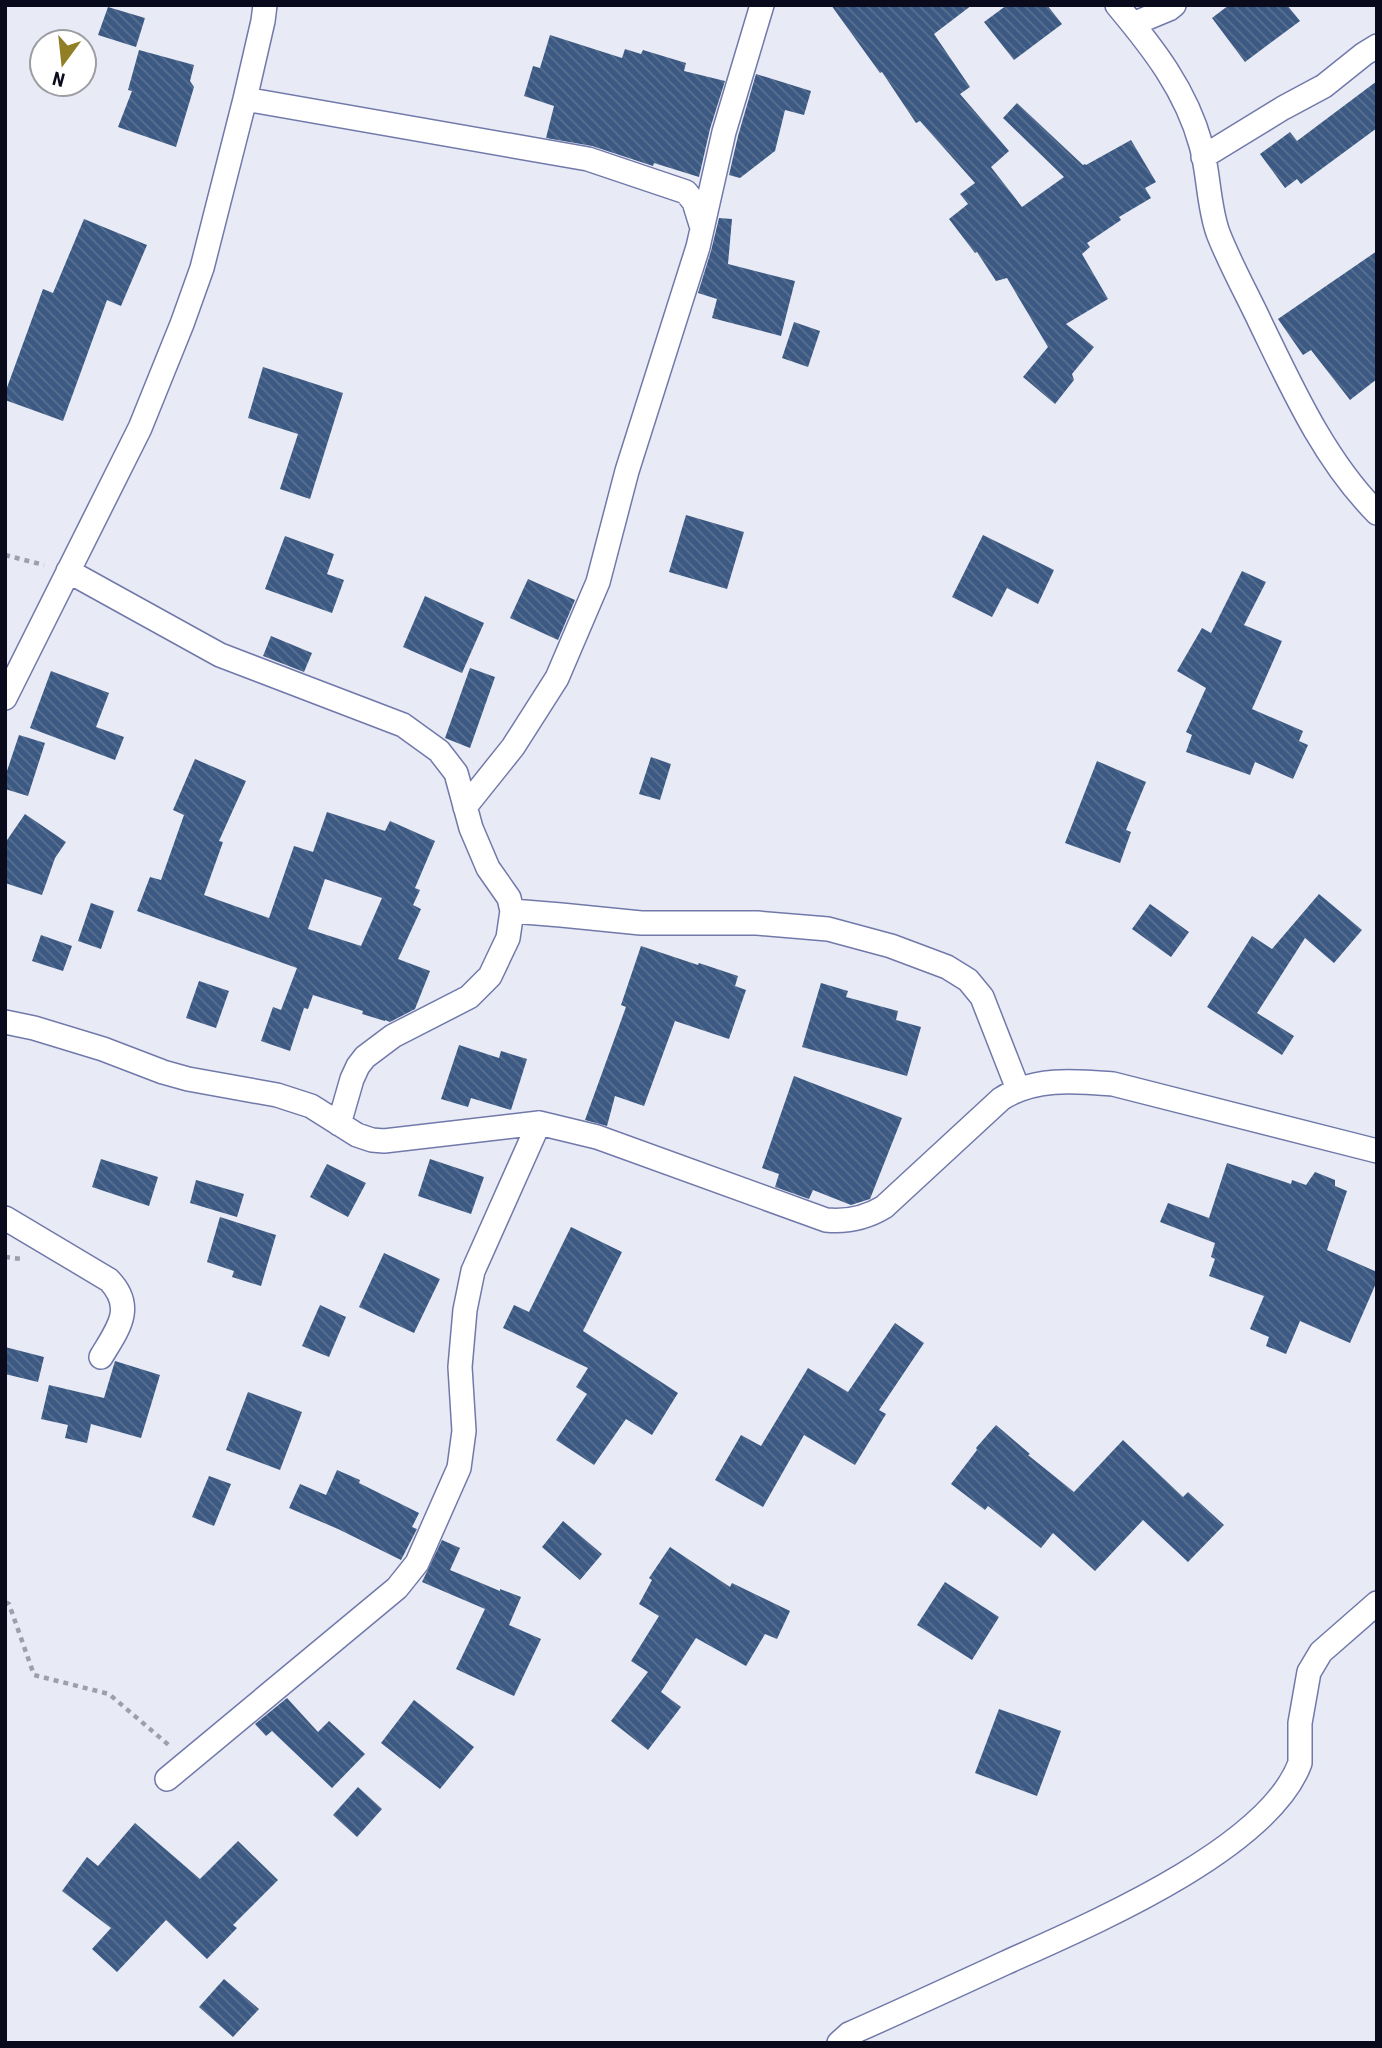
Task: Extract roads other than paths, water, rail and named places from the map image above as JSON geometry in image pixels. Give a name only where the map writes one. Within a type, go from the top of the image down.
[{"type":"street","points":[[5,698],[140,428],[186,313],[202,268],[245,99],[265,5]]},
{"type":"street","points":[[465,807],[513,747],[557,678],[598,582],[627,471],[698,247],[724,132],[762,5]]},
{"type":"street","points":[[1117,5],[1171,74],[1189,109],[1203,157],[1217,231],[1232,264],[1331,456],[1363,499],[1377,513]]},
{"type":"street","points":[[1133,24],[1174,5]]},
{"type":"street","points":[[1203,157],[1324,86],[1377,46]]},
{"type":"street","points":[[245,99],[588,159],[687,191],[694,202],[702,228]]},
{"type":"street","points":[[68,571],[220,655],[403,725],[439,751],[456,773],[471,828],[488,868],[509,898],[512,911],[508,938],[490,976],[469,997],[393,1036],[365,1057],[352,1079],[339,1124]]},
{"type":"street","points":[[512,911],[641,923],[757,923],[828,929],[891,946],[947,967],[968,980],[982,997],[1017,1089]]},
{"type":"street","points":[[5,1022],[103,1049],[175,1076],[277,1095],[311,1106],[357,1135],[372,1140],[384,1141],[539,1123],[597,1137],[826,1220],[843,1221],[873,1214],[1002,1099],[1017,1089],[1050,1083],[1113,1084],[1377,1151]]},
{"type":"street","points":[[167,1779],[397,1588],[417,1563],[459,1468],[464,1431],[460,1367],[465,1310],[473,1271],[539,1123]]},
{"type":"street","points":[[5,1218],[108,1280],[119,1291],[123,1303],[121,1323],[101,1357]]},
{"type":"street","points":[[839,2043],[849,2034],[1110,1915],[1202,1862],[1249,1828],[1274,1804],[1290,1783],[1300,1763],[1300,1723],[1309,1671],[1321,1652],[1377,1603]]}]
